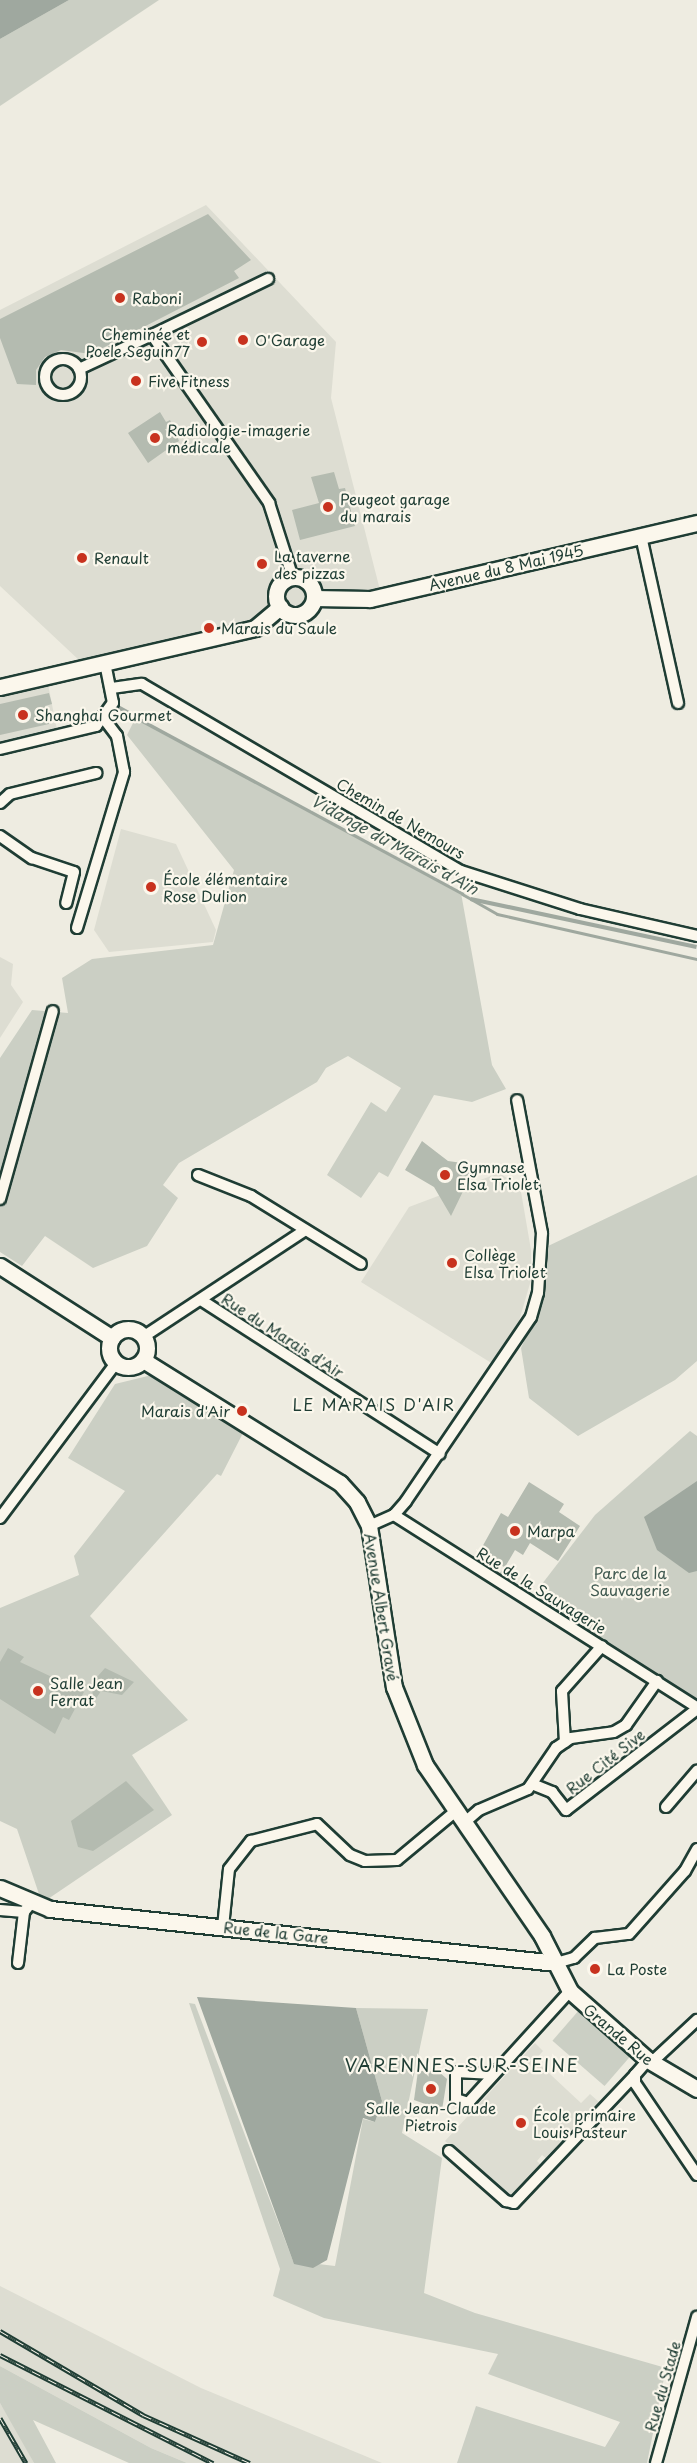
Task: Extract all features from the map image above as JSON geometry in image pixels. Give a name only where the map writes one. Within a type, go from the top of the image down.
[{"type":"main road","name":"Avenue du 8 Mai 1945","points":[[314,598],[370,599],[697,523]]},
{"type":"main road","points":[[293,578],[309,583],[314,598],[300,614],[280,607],[277,591],[293,578]]},
{"type":"main road","points":[[0,687],[255,628],[280,607]]},
{"type":"main road","points":[[0,1266],[112,1338]]},
{"type":"main road","points":[[127,1329],[143,1337],[147,1349],[142,1360],[133,1366],[116,1363],[110,1354],[112,1338],[127,1329]]},
{"type":"main road","name":"Avenue Albert Gravé","points":[[142,1360],[340,1483],[357,1502],[369,1526],[389,1666],[400,1710],[425,1765],[461,1816],[556,1963]]},
{"type":"main road","name":"Rue de la Gare","points":[[0,1888],[27,1908],[556,1963]]},
{"type":"main road","name":"Grande Rue","points":[[556,1963],[570,1991],[650,2061],[697,2089]]},
{"type":"street","points":[[80,369],[268,279]]},
{"type":"street","points":[[152,335],[269,503],[293,578]]},
{"type":"street","points":[[641,536],[678,702]]},
{"type":"street","points":[[0,749],[96,726],[104,719],[113,703],[112,688],[105,663]]},
{"type":"street","name":"Chemin de Nemours","points":[[112,688],[142,684],[461,870],[580,909],[697,936]]},
{"type":"street","points":[[77,928],[124,772],[117,736],[104,719]]},
{"type":"street","points":[[0,803],[10,794],[96,773]]},
{"type":"street","points":[[0,836],[32,858],[74,872],[66,903]]},
{"type":"street","points":[[0,1199],[53,1011]]},
{"type":"street","points":[[369,1526],[394,1515],[440,1454],[531,1317],[538,1293],[542,1233],[517,1100]]},
{"type":"street","points":[[198,1175],[234,1187],[361,1264]]},
{"type":"street","points":[[143,1337],[305,1230]]},
{"type":"street","name":"Rue du Marais d'Air","points":[[201,1300],[440,1454]]},
{"type":"street","points":[[0,1518],[116,1363]]},
{"type":"street","name":"Rue de la Sauvagerie","points":[[394,1515],[697,1708]]},
{"type":"street","points":[[223,1927],[229,1869],[251,1841],[317,1824],[350,1855],[366,1861],[397,1860],[461,1816],[532,1784],[565,1742],[562,1691],[602,1646]]},
{"type":"street","name":"Rue Cité Sive","points":[[565,1742],[626,1725],[657,1681]]},
{"type":"street","name":"Rue Cité Sive","points":[[532,1784],[552,1792],[566,1810],[697,1708]]},
{"type":"street","points":[[666,1807],[697,1771]]},
{"type":"street","points":[[556,1963],[574,1958],[595,1938],[629,1934],[685,1870],[697,1848]]},
{"type":"street","points":[[0,1910],[27,1908],[18,1963]]},
{"type":"street","points":[[493,2074],[570,1991]]},
{"type":"street","points":[[449,2151],[506,2201],[514,2203],[635,2075],[697,2020]]},
{"type":"street","points":[[635,2075],[638,2090],[697,2175]]},
{"type":"street","name":"Rue du Stade","points":[[656,2463],[697,2317]]},
{"type":"shaded area","points":[[0,0],[69,0],[0,39]]},
{"type":"shaded area","points":[[206,205],[336,342],[331,398],[380,590],[80,661],[0,586],[0,310]]},
{"type":"shaded area","points":[[48,684],[59,740],[0,754],[0,695]]},
{"type":"shaded area","points":[[118,706],[464,893],[465,897],[116,709]]},
{"type":"shaded area","name":"École élémentaire Rose Dulion","points":[[121,829],[176,844],[216,930],[213,942],[109,952],[94,930]]},
{"type":"shaded area","points":[[471,897],[697,945],[696,949],[470,901]]},
{"type":"shaded area","points":[[0,957],[13,964],[11,985],[23,1002],[0,1038]]},
{"type":"shaded area","name":"Collège Elsa Triolet","points":[[499,1173],[520,1186],[531,1250],[531,1280],[519,1321],[493,1364],[361,1282],[409,1207]]},
{"type":"shaded area","points":[[697,1481],[697,1571],[689,1573],[657,1550],[644,1517]]},
{"type":"shaded area","points":[[197,1997],[356,2008],[382,2101],[375,2122],[363,2118],[327,2260],[313,2268],[294,2264]]},
{"type":"shaded area","name":"École primaire Louis Pasteur","points":[[535,2043],[543,2051],[535,2060],[581,2103],[590,2094],[599,2102],[547,2159],[542,2155],[537,2161],[541,2165],[510,2198],[445,2141]]},
{"type":"shaded area","points":[[0,2286],[201,2388],[382,2463],[187,2463],[151,2448],[0,2366]]},
{"type":"shaded area","points":[[0,2403],[19,2433],[34,2463],[0,2463]]},
{"type":"green space","points":[[69,0],[159,0],[0,106],[0,39]]},
{"type":"green space","points":[[136,717],[461,893],[492,1065],[506,1089],[472,1102],[434,1095],[388,1177],[379,1172],[361,1198],[327,1175],[371,1102],[386,1112],[401,1088],[348,1056],[326,1068],[317,1082],[179,1163],[163,1185],[178,1198],[147,1246],[93,1268],[45,1236],[22,1266],[0,1252],[0,1058],[32,1010],[68,1013],[62,978],[92,959],[213,945],[234,870],[127,735]]},
{"type":"green space","points":[[697,1175],[697,1361],[675,1380],[578,1436],[529,1398],[521,1348],[543,1300],[546,1247]]},
{"type":"green space","points":[[152,1375],[244,1431],[221,1476],[217,1474],[90,1616],[188,1720],[132,1755],[172,1815],[42,1903],[17,1829],[0,1821],[0,1608],[79,1575],[74,1556],[125,1491],[68,1458],[115,1384]]},
{"type":"green space","name":"Parc de la Sauvagerie","points":[[690,1431],[697,1436],[697,1705],[532,1597],[595,1515]]},
{"type":"green space","points":[[189,2003],[195,2004],[293,2261],[335,2266],[363,2119],[375,2122],[382,2101],[356,2008],[428,2009],[402,2133],[442,2158],[424,2293],[475,2313],[666,2368],[647,2463],[457,2463],[476,2406],[605,2447],[620,2422],[488,2374],[498,2354],[324,2318],[273,2296],[280,2269]]},
{"type":"green space","points":[[580,2009],[632,2054],[605,2086],[552,2041]]},
{"type":"green space","points":[[0,2366],[151,2448],[187,2463],[129,2463],[33,2420],[56,2463],[34,2463],[0,2403]]},
{"type":"building","name":"Raboni","points":[[208,214],[251,260],[234,271],[239,278],[91,354],[61,350],[45,357],[36,370],[36,385],[17,384],[0,338],[0,319]]},
{"type":"building","name":"Radiologie-imagerie médicale","points":[[160,412],[166,422],[170,420],[179,441],[148,463],[128,433]]},
{"type":"building","name":"Peugeot garage du marais","points":[[334,472],[339,489],[345,488],[355,526],[300,540],[292,510],[319,503],[311,477]]},
{"type":"building","name":"Shanghai Gourmet","points":[[49,693],[52,704],[45,706],[49,724],[0,735],[0,704]]},
{"type":"building","name":"Gymnase Elsa Triolet","points":[[422,1141],[448,1161],[484,1166],[474,1180],[469,1179],[451,1216],[434,1187],[405,1170]]},
{"type":"building","name":"Marpa","points":[[529,1482],[564,1504],[559,1512],[580,1526],[558,1561],[530,1543],[523,1555],[515,1550],[505,1567],[516,1575],[512,1581],[500,1573],[504,1567],[490,1558],[486,1564],[476,1558],[501,1513],[508,1517]]},
{"type":"building","name":"Salle Jean Ferrat","points":[[8,1648],[24,1657],[20,1662],[84,1692],[69,1720],[63,1717],[55,1734],[0,1699],[0,1662]]},
{"type":"building","points":[[105,1668],[134,1682],[122,1695],[101,1691],[95,1700],[90,1685]]},
{"type":"building","points":[[126,1781],[154,1810],[93,1851],[78,1847],[71,1821]]},
{"type":"building","name":"Salle Jean-Claude Pietrois","points":[[418,2071],[438,2071],[447,2079],[442,2110],[414,2100]]},
{"type":"waterway","name":"Vidange du Marais d'Ain","points":[[114,704],[137,717]]},
{"type":"waterway","name":"Vidange du Marais d'Ain","points":[[462,894],[497,914],[697,959]]},
{"type":"railway","points":[[0,2331],[143,2415],[250,2463]]},
{"type":"railway","points":[[0,2355],[213,2463]]},
{"type":"railway","points":[[0,2418],[26,2463]]},
{"type":"place","name":"Raboni","points":[[120,298]]},
{"type":"place","name":"O'Garage","points":[[243,340]]},
{"type":"place","name":"Cheminée et Poele Seguin77","points":[[202,342]]},
{"type":"place","name":"Five Fitness","points":[[136,381]]},
{"type":"place","name":"Radiologie-imagerie médicale","points":[[155,438]]},
{"type":"place","name":"Peugeot garage du marais","points":[[328,507]]},
{"type":"place","name":"Renault","points":[[82,558]]},
{"type":"place","name":"La taverne des pizzas","points":[[262,564]]},
{"type":"place","name":"Marais du Saule","points":[[209,628]]},
{"type":"place","name":"Shanghai Gourmet","points":[[23,715]]},
{"type":"place","name":"École élémentaire Rose Dulion","points":[[151,887]]},
{"type":"place","name":"Gymnase Elsa Triolet","points":[[445,1175]]},
{"type":"place","name":"Collège Elsa Triolet","points":[[452,1263]]},
{"type":"place","name":"Marais d'Air","points":[[242,1411]]},
{"type":"place","name":"Marpa","points":[[515,1531]]},
{"type":"place","name":"Salle Jean Ferrat","points":[[38,1691]]},
{"type":"place","name":"La Poste","points":[[595,1969]]},
{"type":"place","name":"Salle Jean-Claude Pietrois","points":[[431,2089]]},
{"type":"place","name":"École primaire Louis Pasteur","points":[[521,2123]]},
{"type":"district","name":"LE MARAIS D'AIR","points":[[374,1404]]},
{"type":"district","name":"VARENNES-SUR-SEINE","points":[[462,2065]]}]
